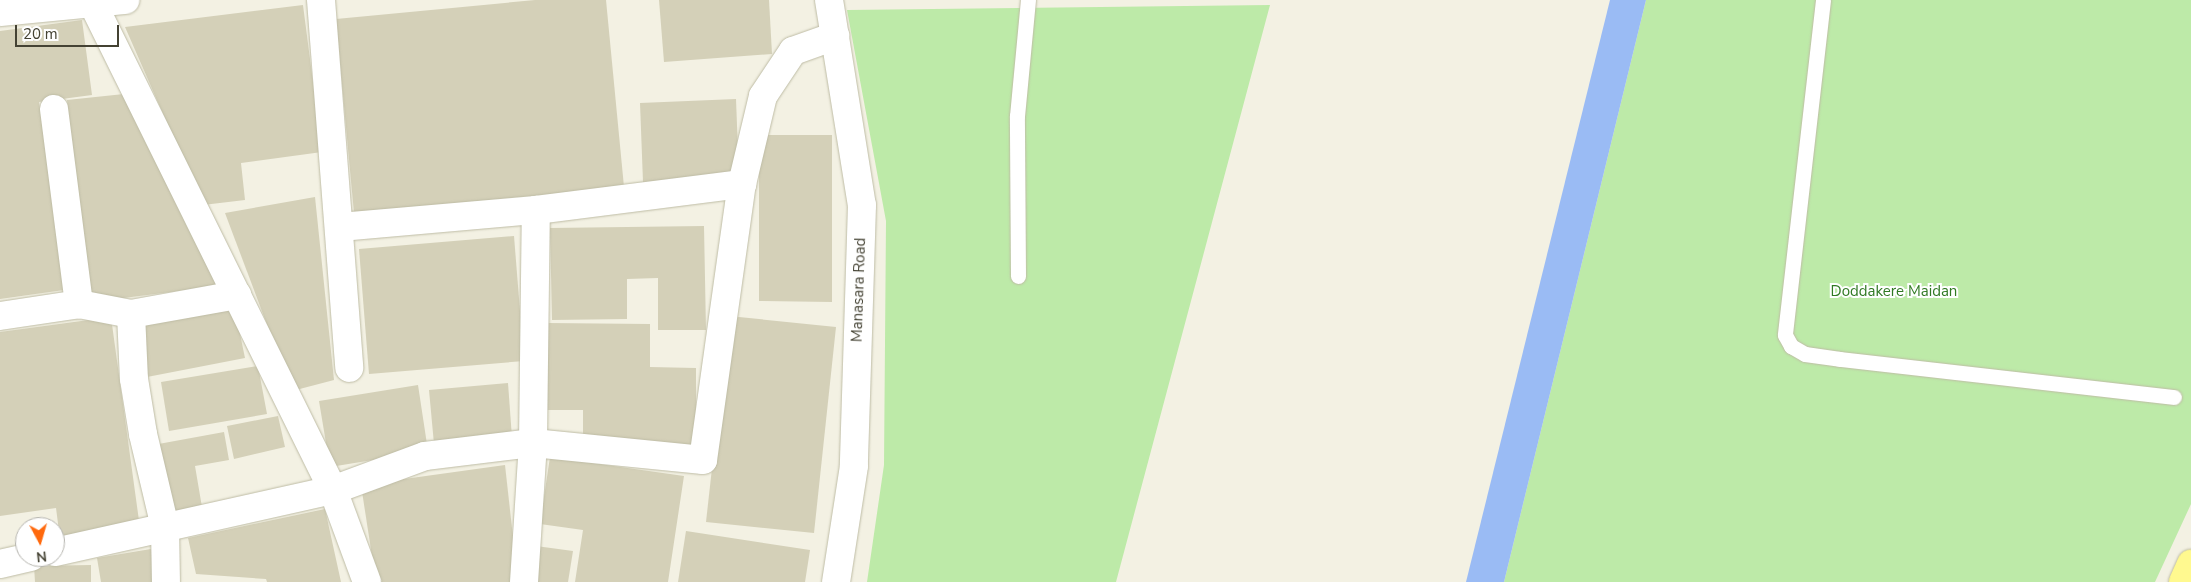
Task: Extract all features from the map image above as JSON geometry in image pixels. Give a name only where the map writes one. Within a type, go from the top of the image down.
[{"type":"main road","points":[[2184,582],[2191,564]]},
{"type":"street","points":[[0,12],[92,1],[126,0]]},
{"type":"street","points":[[321,0],[340,227],[349,368]]},
{"type":"street","name":"Manasara Road","points":[[829,0],[862,205],[854,466],[836,582]]},
{"type":"street","points":[[92,1],[333,490],[367,582]]},
{"type":"street","points":[[65,550],[333,490],[425,456],[533,443],[703,460],[742,184],[763,96],[793,51],[835,36]]},
{"type":"street","points":[[54,109],[79,304]]},
{"type":"street","points":[[340,227],[536,210],[742,184]]},
{"type":"street","points":[[524,582],[533,443],[536,210]]},
{"type":"street","points":[[0,316],[79,304],[131,314],[237,295]]},
{"type":"street","points":[[131,314],[134,379],[142,425],[165,527],[166,582]]},
{"type":"lane","points":[[1018,276],[1017,116],[1028,0]]},
{"type":"lane","points":[[1823,0],[1785,335],[1791,346],[1805,354],[1840,359],[2174,397]]},
{"type":"green space","name":"Doddakere Maidan","points":[[1646,0],[2191,0],[2191,504],[2155,582],[1504,582]]},
{"type":"green space","points":[[1270,5],[1116,582],[867,582],[884,465],[886,221],[847,10]]},
{"type":"water","points":[[1610,0],[1646,0],[1504,582],[1466,582]]},
{"type":"building","points":[[535,0],[606,0],[624,187],[354,213],[336,19]]},
{"type":"building","points":[[659,0],[769,0],[772,54],[664,62]]},
{"type":"building","points":[[303,5],[322,152],[241,163],[245,200],[203,205],[125,27]]},
{"type":"building","points":[[82,20],[92,95],[39,102],[64,290],[0,299],[0,31]]},
{"type":"building","points":[[124,94],[226,285],[92,302],[67,100]]},
{"type":"building","points":[[736,99],[739,178],[643,182],[640,103]]},
{"type":"building","points":[[759,135],[832,135],[832,302],[759,301]]},
{"type":"building","points":[[315,197],[334,380],[292,391],[225,213]]},
{"type":"building","points":[[704,226],[706,330],[658,330],[658,278],[627,279],[627,319],[552,320],[550,228]]},
{"type":"building","points":[[514,236],[524,361],[369,374],[359,249]]},
{"type":"building","points":[[234,305],[245,358],[147,377],[136,324]]},
{"type":"building","points":[[729,316],[836,327],[814,533],[706,522]]},
{"type":"building","points":[[111,317],[140,528],[65,538],[65,517],[57,517],[56,508],[0,516],[0,332]]},
{"type":"building","points":[[548,323],[650,324],[650,367],[696,368],[696,445],[583,445],[583,410],[546,410]]},
{"type":"building","points":[[258,366],[267,414],[169,431],[161,382]]},
{"type":"building","points":[[508,383],[512,438],[434,444],[429,390]]},
{"type":"building","points":[[418,385],[428,451],[330,467],[319,401]]},
{"type":"building","points":[[278,416],[285,447],[234,459],[227,426]]},
{"type":"building","points":[[224,432],[229,460],[195,466],[203,513],[167,520],[153,445]]},
{"type":"building","points":[[550,457],[684,476],[668,582],[575,582],[583,530],[540,524]]},
{"type":"building","points":[[505,465],[518,582],[376,582],[361,485]]},
{"type":"building","points":[[325,509],[341,582],[267,582],[266,579],[196,574],[188,538]]},
{"type":"building","points":[[686,531],[810,550],[805,582],[678,582]]},
{"type":"building","points":[[536,546],[573,551],[568,582],[531,582]]},
{"type":"building","points":[[151,549],[156,582],[101,582],[97,558]]},
{"type":"building","points":[[65,565],[91,565],[91,582],[35,582],[34,567],[65,567]]}]
